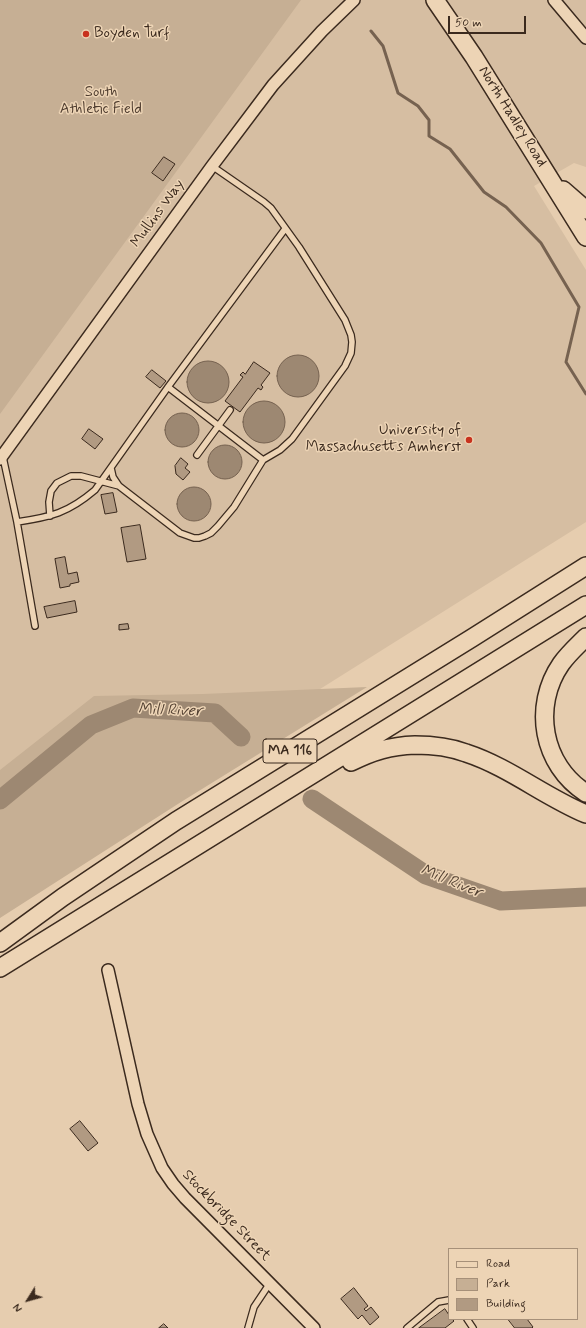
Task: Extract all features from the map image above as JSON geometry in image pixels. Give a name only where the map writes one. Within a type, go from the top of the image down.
[{"type":"main road","name":"North Hadley Road","points":[[435,0],[474,56],[586,237]]},
{"type":"main road","points":[[551,179],[586,210]]},
{"type":"main road","name":"MA 116","points":[[0,943],[63,897],[176,822],[586,566]]},
{"type":"main road","name":"MA 116","points":[[0,968],[586,605]]},
{"type":"main road","points":[[586,637],[568,656],[557,672],[549,688],[544,714],[547,739],[555,760],[566,775],[586,793]]},
{"type":"main road","points":[[150,875],[368,753],[397,747],[430,746],[448,748],[466,753],[509,773],[586,814]]},
{"type":"street","name":"Mullins Way","points":[[1,457],[212,166],[273,85],[322,31],[354,0]]},
{"type":"street","points":[[554,0],[586,38]]},
{"type":"street","name":"Stockbridge Street","points":[[108,970],[138,1104],[147,1134],[158,1162],[169,1179],[185,1198],[314,1328]]},
{"type":"lane","points":[[111,468],[113,477],[119,486],[180,533],[189,537],[199,538],[211,533],[234,507],[264,460],[280,450],[292,439],[350,357],[352,349],[351,335],[345,320],[299,247],[271,208],[212,166]]},
{"type":"lane","points":[[17,522],[50,516],[68,510],[95,490],[168,387],[285,228]]},
{"type":"lane","points":[[168,387],[264,460]]},
{"type":"lane","points":[[197,455],[230,410]]},
{"type":"lane","points":[[1,457],[17,522],[35,626]]},
{"type":"lane","points":[[50,516],[49,502],[51,491],[57,483],[71,476],[81,476],[119,486]]},
{"type":"lane","points":[[248,1328],[254,1307],[270,1283]]},
{"type":"lane","points":[[407,1328],[438,1302],[448,1300]]},
{"type":"shaded area","name":"University of Massachusetts Amherst","points":[[0,0],[586,0],[586,167],[574,163],[534,186],[586,270],[586,522],[0,890]]},
{"type":"shaded area","points":[[294,355],[302,355],[313,361],[319,372],[319,380],[313,391],[302,397],[294,397],[283,391],[277,380],[277,372],[283,361]]},
{"type":"shaded area","points":[[204,361],[212,361],[223,367],[229,378],[229,386],[223,397],[212,403],[204,403],[193,397],[187,386],[187,378],[193,367]]},
{"type":"shaded area","points":[[260,401],[268,401],[279,407],[285,418],[285,426],[279,437],[268,443],[260,443],[249,437],[243,426],[243,418],[249,407]]},
{"type":"shaded area","points":[[179,413],[185,413],[189,414],[196,420],[199,430],[198,437],[192,444],[185,447],[179,447],[175,446],[168,440],[165,433],[165,427],[166,423],[172,416]]},
{"type":"shaded area","points":[[222,445],[228,445],[232,446],[239,452],[242,462],[241,469],[235,476],[228,479],[222,479],[218,478],[211,472],[208,465],[208,459],[209,455],[215,448]]},
{"type":"shaded area","points":[[191,487],[197,487],[201,488],[208,494],[211,504],[210,511],[204,518],[197,521],[191,521],[187,520],[180,514],[177,507],[177,501],[178,497],[184,490]]},
{"type":"green space","name":"South Athletic Field","points":[[0,0],[301,0],[0,414]]},
{"type":"green space","points":[[367,687],[181,802],[0,918],[0,770],[94,696],[203,694]]},
{"type":"building","points":[[164,157],[175,164],[163,181],[152,173]]},
{"type":"building","points":[[254,362],[270,373],[261,385],[263,387],[261,390],[258,388],[240,412],[225,401],[243,377],[240,375],[243,372],[245,374]]},
{"type":"building","points":[[152,370],[166,381],[160,388],[146,377]]},
{"type":"building","points":[[89,429],[103,439],[95,449],[82,439]]},
{"type":"building","points":[[181,458],[188,464],[185,468],[190,472],[183,480],[176,474],[175,466]]},
{"type":"building","points":[[113,493],[117,512],[105,514],[101,495]]},
{"type":"building","points":[[140,525],[146,559],[127,562],[121,528]]},
{"type":"building","points":[[65,557],[68,574],[77,572],[79,582],[60,588],[55,559]]},
{"type":"building","points":[[75,601],[77,612],[47,618],[44,607]]},
{"type":"building","points":[[128,624],[129,629],[119,630],[119,625]]},
{"type":"building","points":[[80,1121],[98,1143],[88,1151],[70,1129]]},
{"type":"building","points":[[354,1288],[368,1306],[364,1309],[366,1311],[371,1307],[379,1317],[370,1325],[362,1315],[358,1319],[341,1299]]},
{"type":"building","points":[[445,1309],[448,1314],[448,1320],[454,1321],[445,1328],[419,1328]]},
{"type":"building","points":[[509,1320],[528,1320],[533,1327],[532,1328],[515,1328]]},
{"type":"building","points":[[164,1324],[168,1328],[159,1328]]},
{"type":"waterway","points":[[371,31],[383,46],[398,93],[418,106],[429,120],[429,136],[450,149],[484,192],[506,207],[541,243],[579,307],[566,362],[586,394]]},
{"type":"waterway","name":"Mill River","points":[[0,800],[91,725],[133,708],[215,713],[241,737]]},
{"type":"waterway","name":"Mill River","points":[[312,799],[426,875],[501,901],[586,897]]},
{"type":"place","name":"Boyden Turf","points":[[86,34]]},
{"type":"place","name":"University of Massachusetts Amherst","points":[[469,440]]}]
